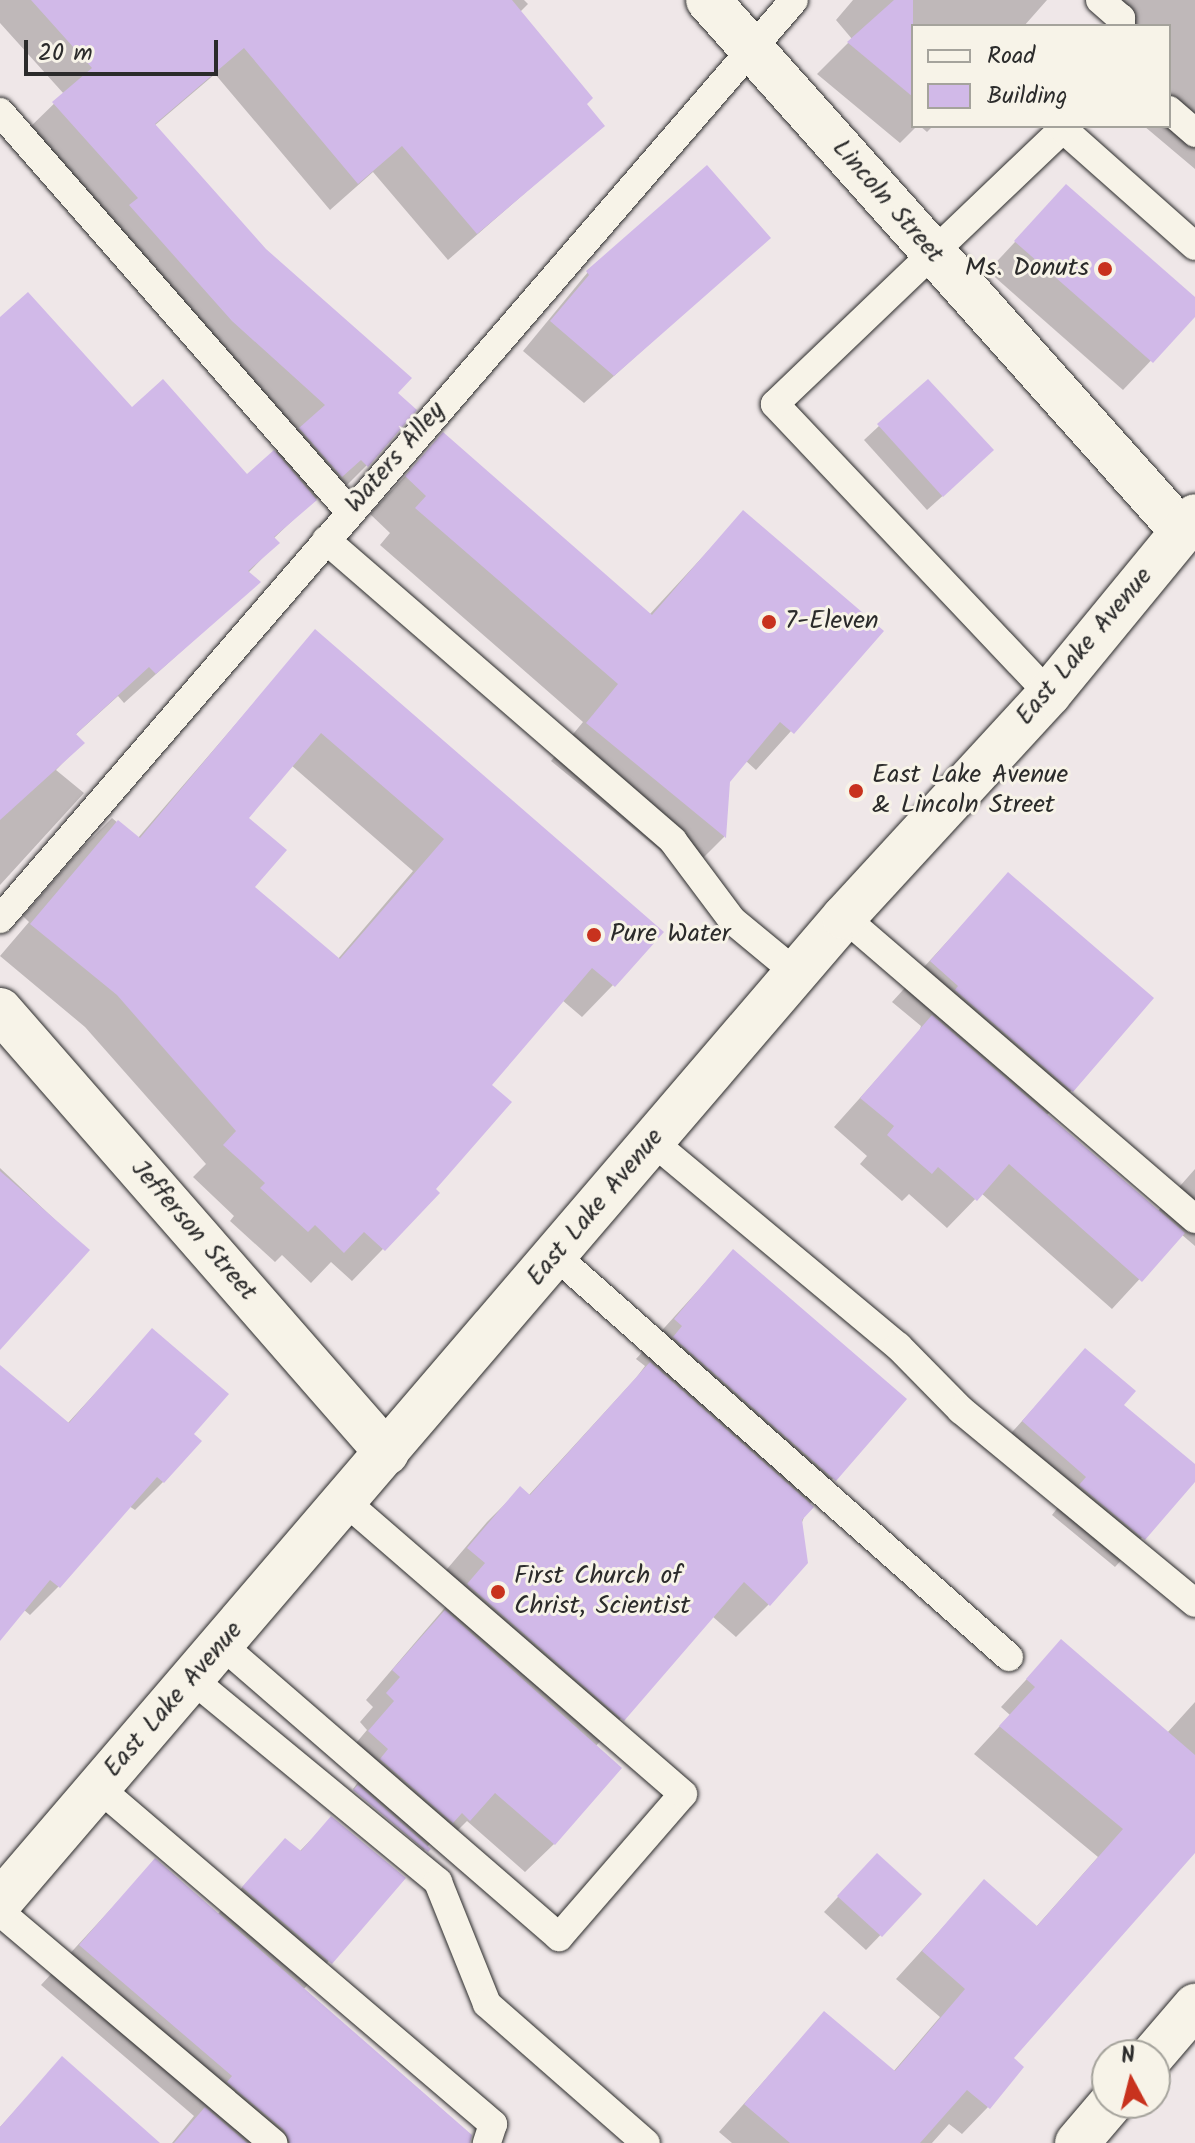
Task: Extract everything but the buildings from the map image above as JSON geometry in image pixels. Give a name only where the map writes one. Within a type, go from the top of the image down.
[{"type":"main road","name":"Lincoln Street","points":[[708,0],[934,257],[1191,531]]},
{"type":"main road","name":"East Lake Avenue","points":[[0,1902],[346,1502],[844,917],[1049,694],[1191,531]]},
{"type":"main road","name":"Jefferson Street","points":[[0,1010],[387,1453]]},
{"type":"main road","points":[[1167,2039],[1195,2006]]},
{"type":"main road","points":[[1077,2143],[1097,2119]]},
{"type":"lane","name":"Waters Alley","points":[[0,919],[794,0]]},
{"type":"lane","points":[[1100,0],[1121,18],[1121,24]]},
{"type":"lane","points":[[0,112],[350,512]]},
{"type":"lane","points":[[1171,112],[1195,133]]},
{"type":"lane","points":[[1049,694],[775,404],[934,257],[1063,129],[1195,246]]},
{"type":"lane","points":[[326,540],[673,841],[732,920],[796,973]]},
{"type":"lane","points":[[844,917],[1195,1219]]},
{"type":"lane","points":[[653,1142],[898,1346],[961,1410],[1195,1603]]},
{"type":"lane","points":[[556,1256],[1009,1657]]},
{"type":"lane","points":[[222,1645],[559,1937],[631,1854],[683,1794],[346,1502]]},
{"type":"lane","points":[[192,1679],[438,1882],[487,2004],[646,2143]]},
{"type":"lane","points":[[99,1788],[493,2124],[487,2143]]},
{"type":"lane","points":[[0,1912],[273,2143]]},
{"type":"place","name":"Ms. Donuts","points":[[1105,269]]},
{"type":"place","name":"7-Eleven","points":[[769,622]]},
{"type":"place","name":"East Lake Avenue & Lincoln Street","points":[[856,791]]},
{"type":"place","name":"Pure Water","points":[[594,935]]},
{"type":"place","name":"First Church of Christ, Scientist","points":[[498,1592]]}]
